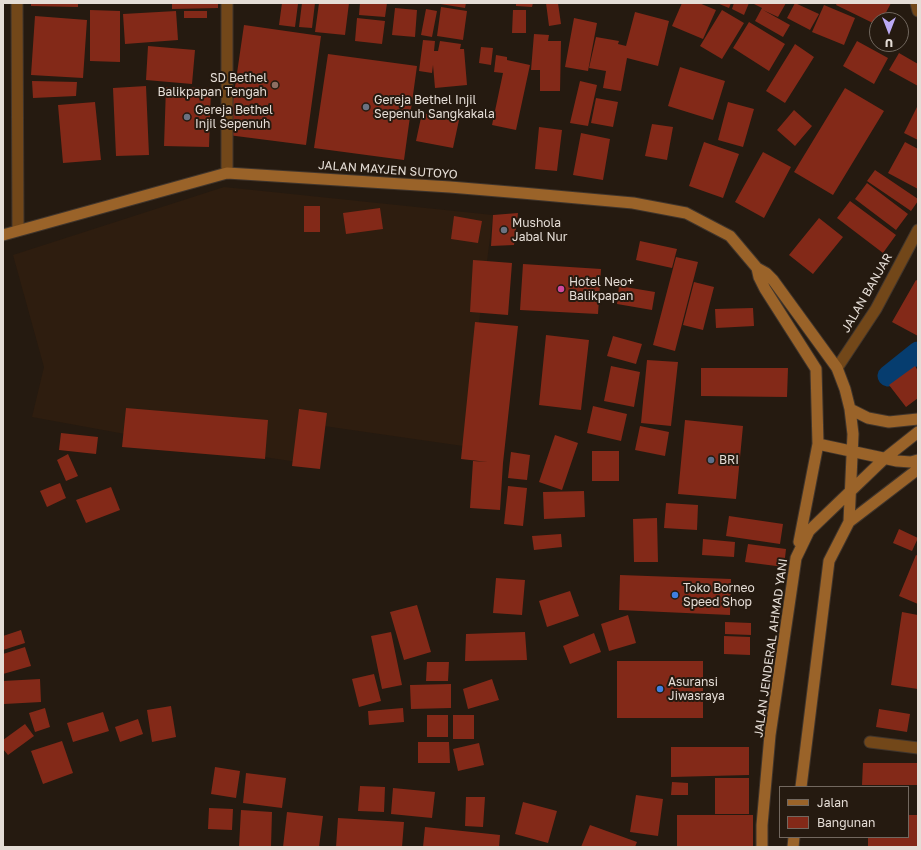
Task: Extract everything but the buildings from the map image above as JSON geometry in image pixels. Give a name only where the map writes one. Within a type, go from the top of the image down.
[{"type":"main road","name":"JALAN MAYJEN SUTOYO","points":[[3,235],[227,173],[450,187],[633,203],[686,213],[730,236],[757,268],[766,273],[773,280],[837,368],[850,408],[853,434],[849,522]]},
{"type":"main road","name":"JALAN MAYJEN SUTOYO","points":[[757,268],[759,277],[765,289],[816,369],[818,444],[796,558]]},
{"type":"main road","points":[[850,408],[868,418],[889,422],[918,419]]},
{"type":"main road","name":"JALAN JENDERAL AHMAD YANI","points":[[762,847],[770,735],[796,558],[809,531],[884,459],[918,432]]},
{"type":"main road","points":[[818,444],[897,462],[911,462],[918,460]]},
{"type":"main road","points":[[801,786],[829,560],[849,522],[918,469]]},
{"type":"street","points":[[17,3],[18,230]]},
{"type":"street","points":[[226,3],[227,173]]},
{"type":"street","points":[[916,3],[918,12]]},
{"type":"street","name":"JALAN BANJAR","points":[[837,368],[876,309],[918,230]]},
{"type":"street","points":[[870,742],[918,748]]},
{"type":"shaded area","points":[[224,187],[493,215],[463,446],[324,426],[318,465],[196,447],[32,417],[44,367],[13,255]]},
{"type":"waterway","points":[[888,376],[918,352]]},
{"type":"place","name":"SD Bethel Balikpapan Tengah","points":[[275,85]]},
{"type":"place","name":"Gereja Bethel Injil Sepenuh Sangkakala","points":[[366,107]]},
{"type":"place","name":"Gereja Bethel Injil Sepenuh","points":[[187,117]]},
{"type":"place","name":"Mushola Jabal Nur","points":[[504,230]]},
{"type":"place","name":"Hotel Neo+ Balikpapan","points":[[561,289]]},
{"type":"place","name":"BRI","points":[[711,460]]},
{"type":"place","name":"Toko Borneo Speed Shop","points":[[675,595]]},
{"type":"place","name":"Asuransi Jiwasraya","points":[[660,689]]}]
